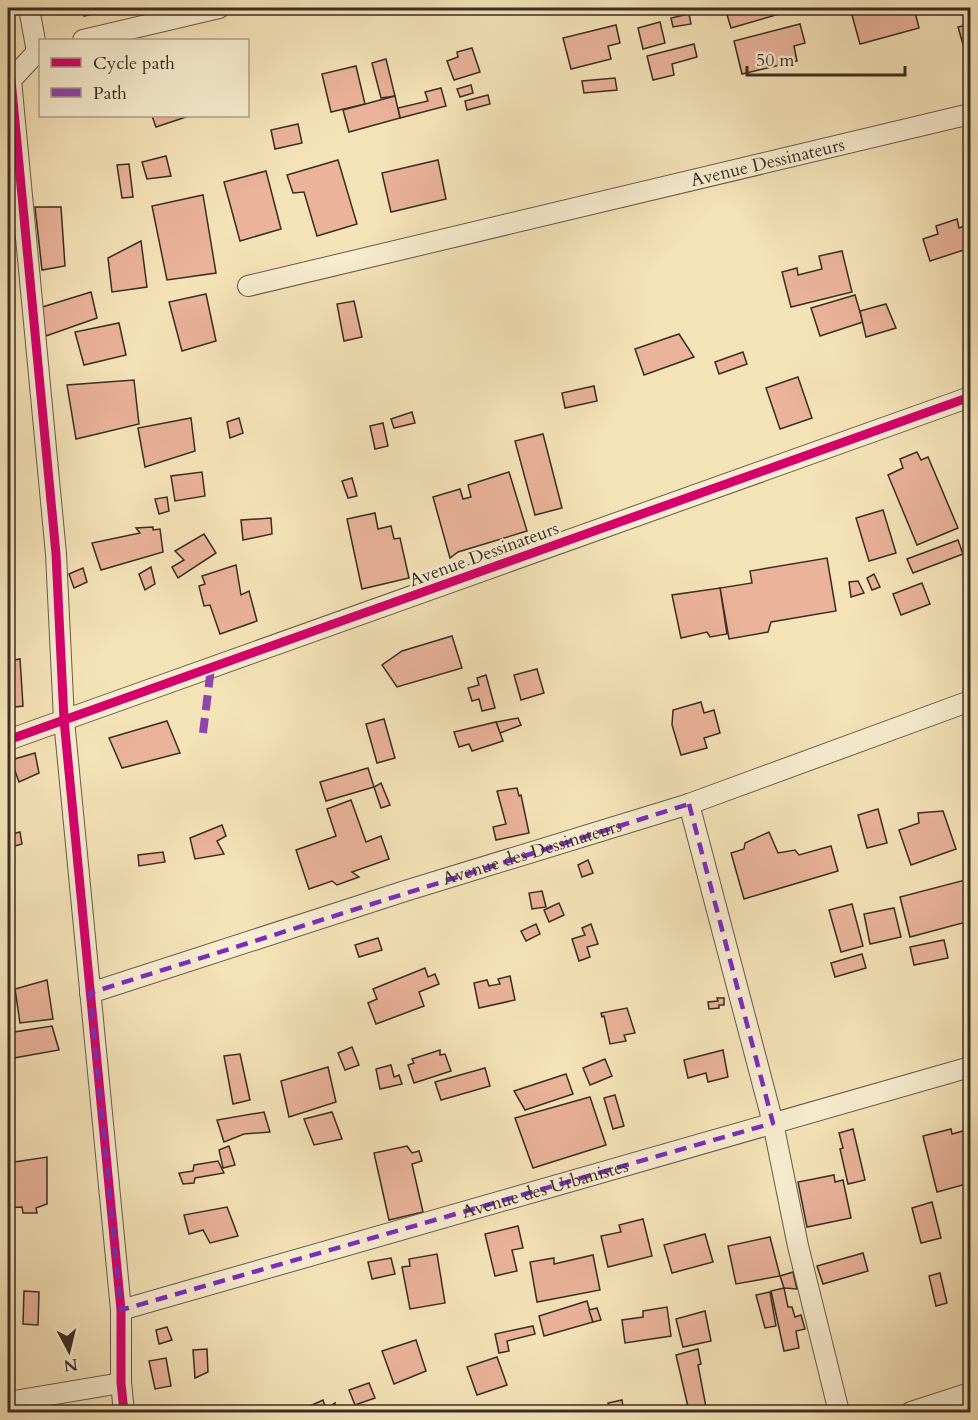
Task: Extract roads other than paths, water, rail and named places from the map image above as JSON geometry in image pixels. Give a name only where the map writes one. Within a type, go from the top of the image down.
[{"type":"street","points":[[29,8],[39,51],[9,80],[56,554],[64,720],[121,1310],[121,1383],[124,1413]]},
{"type":"street","points":[[87,39],[219,8]]},
{"type":"street","name":"Avenue Dessinateurs","points":[[248,286],[970,114]]},
{"type":"street","name":"Avenue Dessinateurs","points":[[8,740],[970,397]]},
{"type":"street","name":"Avenue des Dessinateurs","points":[[90,993],[405,891],[689,804],[970,700]]},
{"type":"street","points":[[689,804],[773,1123],[798,1246],[839,1413]]},
{"type":"street","name":"Avenue des Urbanistes","points":[[121,1310],[970,1067]]},
{"type":"street","points":[[8,1402],[121,1383]]},
{"type":"street","points":[[911,1413],[970,1393]]}]
